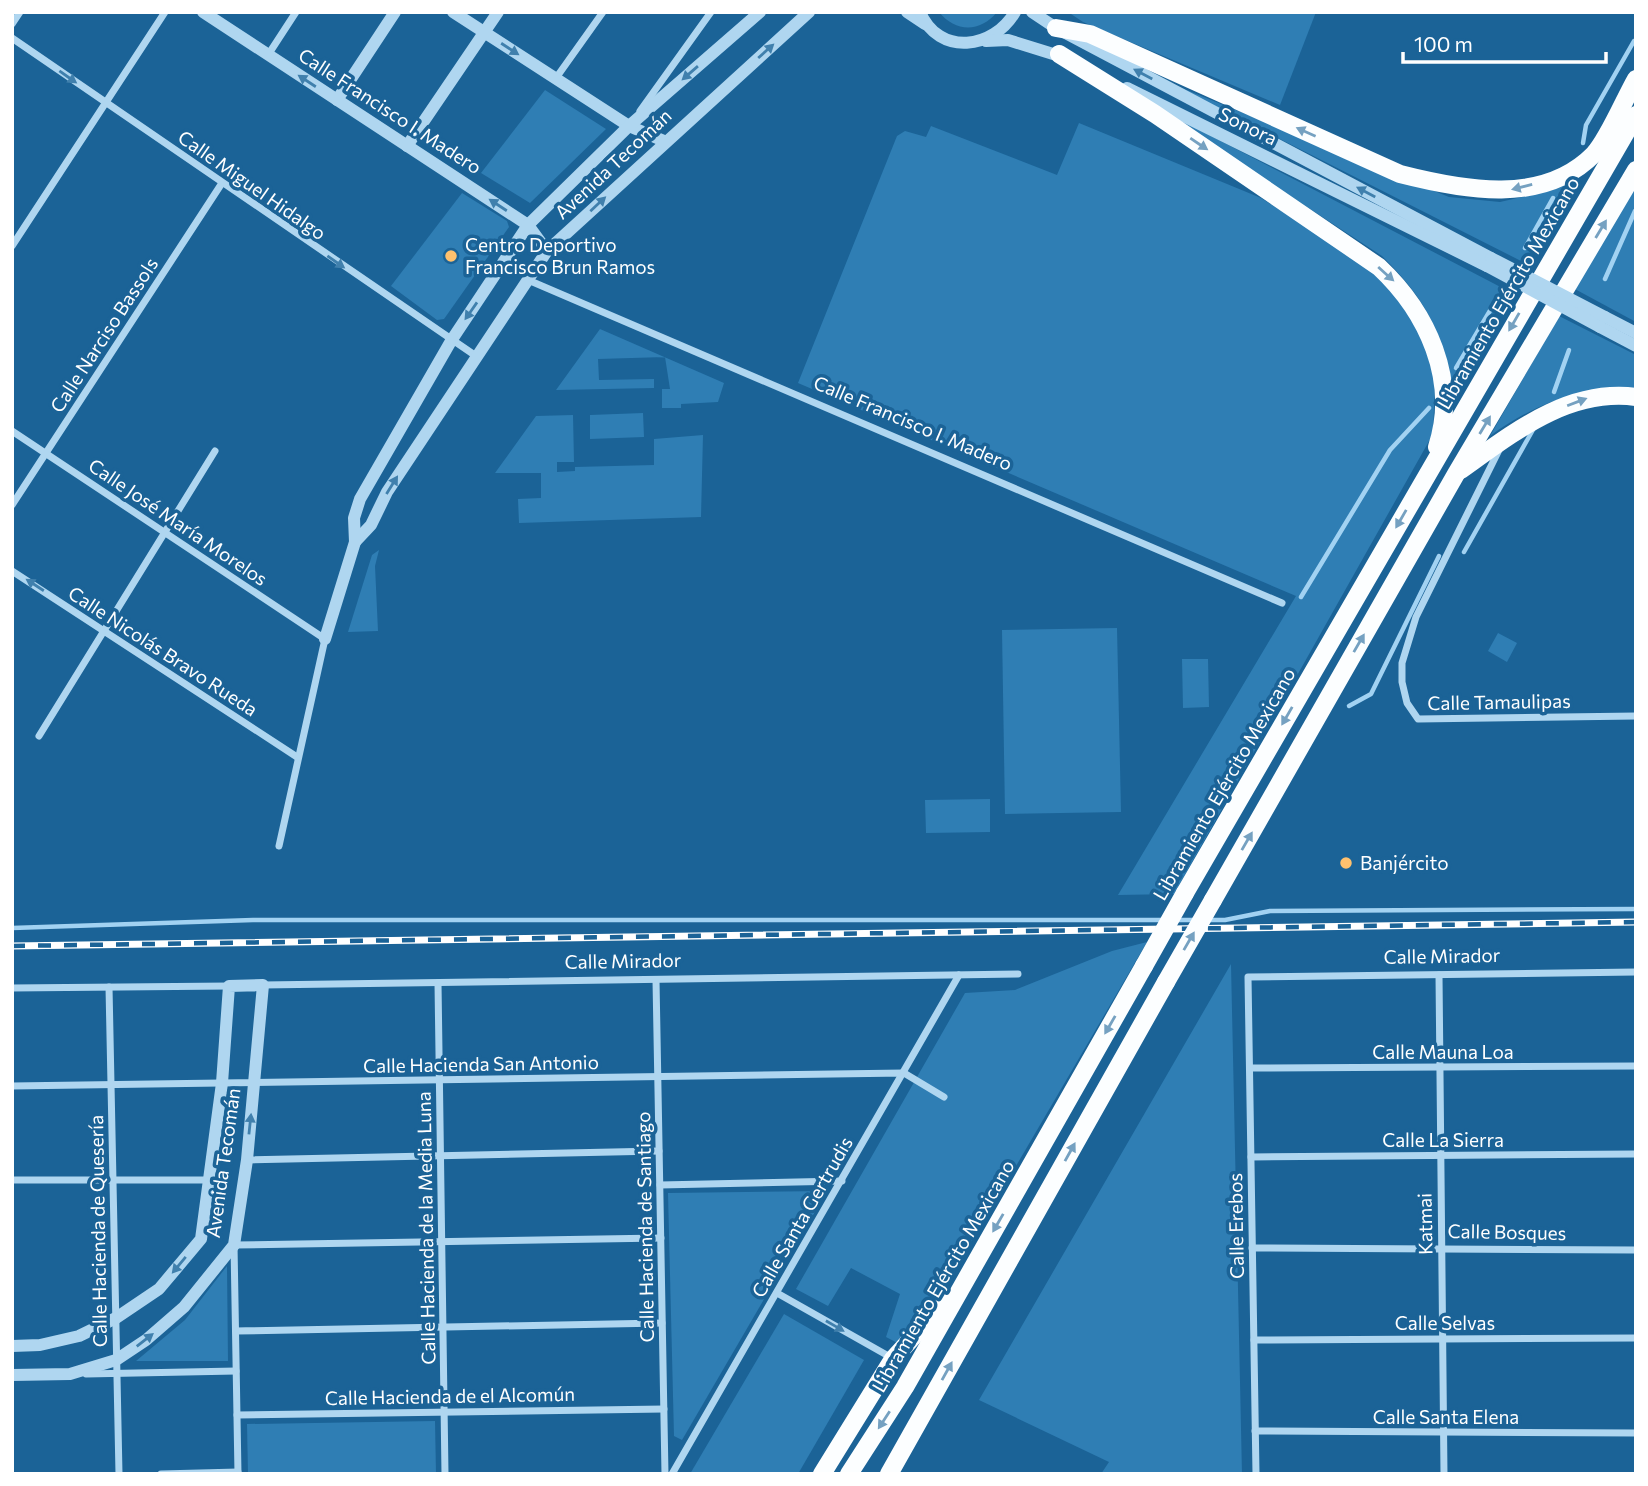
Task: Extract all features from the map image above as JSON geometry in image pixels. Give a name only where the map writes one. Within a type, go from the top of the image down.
[{"type":"highway","points":[[1056,28],[1090,34],[1400,174],[1442,185],[1502,192],[1559,178],[1594,153]]},
{"type":"highway","points":[[1059,54],[1166,121],[1379,267],[1399,285],[1427,328],[1437,357],[1444,392],[1442,430],[1426,476]]},
{"type":"highway","points":[[1556,251],[1594,153],[1636,79]]},
{"type":"highway","name":"Libramiento Ejército Mexicano","points":[[849,1474],[905,1387],[1185,893],[1636,115]]},
{"type":"highway","points":[[890,1474],[1166,982],[1456,474],[1636,170]]},
{"type":"highway","points":[[1456,474],[1538,417],[1588,398],[1636,397]]},
{"type":"highway","points":[[822,1474],[893,1359],[967,1277]]},
{"type":"street","points":[[12,24],[20,12]]},
{"type":"street","points":[[12,246],[165,12]]},
{"type":"street","name":"Calle Francisco I. Madero","points":[[203,12],[528,225],[547,251]]},
{"type":"street","points":[[268,55],[296,12]]},
{"type":"street","points":[[337,100],[395,12]]},
{"type":"street","points":[[453,12],[629,126],[664,141]]},
{"type":"street","points":[[407,146],[482,31],[498,12]]},
{"type":"street","points":[[556,78],[603,12]]},
{"type":"street","points":[[629,126],[711,12]]},
{"type":"street","name":"Avenida Tecomán","points":[[279,846],[325,639],[341,580],[355,542],[354,517],[360,499],[451,341],[528,225],[629,126],[760,12]]},
{"type":"street","name":"Avenida Tecomán","points":[[355,542],[371,525],[387,492],[547,251],[664,141],[809,12]]},
{"type":"street","name":"Sonora","points":[[907,12],[955,43],[1008,40],[1059,54],[1489,262]]},
{"type":"street","points":[[920,12],[928,26]]},
{"type":"street","points":[[986,41],[1009,24],[1015,12]]},
{"type":"street","name":"Sonora","points":[[1032,12],[1056,28],[1489,262]]},
{"type":"street","name":"Calle Miguel Hidalgo","points":[[12,38],[476,356]]},
{"type":"street","name":"Calle Narciso Bassols","points":[[12,505],[222,183]]},
{"type":"street","points":[[1489,262],[1602,322],[1636,346]]},
{"type":"street","name":"Calle Francisco I. Madero","points":[[528,280],[1282,603]]},
{"type":"street","points":[[1602,322],[1636,332]]},
{"type":"street","name":"Calle José María Morelos","points":[[12,431],[325,639]]},
{"type":"street","name":"Calle Tamaulipas","points":[[1505,439],[1477,500],[1416,617],[1402,663],[1402,682],[1407,703],[1418,719],[1636,716]]},
{"type":"street","points":[[38,736],[215,451]]},
{"type":"street","name":"Calle Nicolás Bravo Rueda","points":[[12,571],[297,757]]},
{"type":"street","name":"Calle Mirador","points":[[1248,977],[1636,972]]},
{"type":"street","name":"Calle Mirador","points":[[229,986],[1018,974]]},
{"type":"street","name":"Calle Santa Gertrudis","points":[[672,1474],[959,975]]},
{"type":"street","name":"Katmai","points":[[1438,975],[1444,1474]]},
{"type":"street","name":"Calle Erebos","points":[[1248,977],[1256,1474]]},
{"type":"street","name":"Calle Hacienda de Santiago","points":[[656,979],[665,1474]]},
{"type":"street","name":"Calle Hacienda de la Media Luna","points":[[438,983],[445,1474]]},
{"type":"street","name":"Avenida Tecomán","points":[[12,1375],[70,1374],[117,1366],[184,1307],[234,1245],[247,1160],[263,985]]},
{"type":"street","points":[[12,988],[229,986]]},
{"type":"street","name":"Avenida Tecomán","points":[[12,1346],[40,1345],[79,1336],[116,1318],[159,1289],[201,1239],[222,1083],[229,986]]},
{"type":"street","name":"Calle Hacienda de Quesería","points":[[109,987],[119,1474]]},
{"type":"street","name":"Calle Mauna Loa","points":[[1250,1069],[1636,1066]]},
{"type":"street","points":[[904,1073],[944,1097]]},
{"type":"street","name":"Calle Hacienda San Antonio","points":[[12,1086],[904,1073]]},
{"type":"street","points":[[247,1160],[659,1151]]},
{"type":"street","name":"Calle La Sierra","points":[[1251,1157],[1636,1154]]},
{"type":"street","points":[[12,1180],[211,1180]]},
{"type":"street","points":[[660,1185],[842,1181]]},
{"type":"street","points":[[161,1474],[238,1473],[234,1245],[661,1238]]},
{"type":"street","name":"Calle Bosques","points":[[1252,1248],[1636,1250]]},
{"type":"street","points":[[777,1293],[893,1359]]},
{"type":"street","points":[[236,1331],[662,1323]]},
{"type":"street","name":"Calle Selvas","points":[[1254,1340],[1636,1338]]},
{"type":"street","points":[[117,1366],[236,1371]]},
{"type":"street","name":"Calle Hacienda de el Alcomún","points":[[237,1415],[664,1409]]},
{"type":"street","name":"Calle Santa Elena","points":[[1255,1431],[1636,1433]]},
{"type":"shaded area","points":[[939,12],[997,12],[983,24],[968,27],[952,23]]},
{"type":"shaded area","points":[[1068,12],[1316,12],[1280,105],[1083,22]]},
{"type":"shaded area","points":[[1167,82],[1449,197],[1500,202],[1553,190],[1574,182],[1529,265]]},
{"type":"shaded area","name":"Centro Deportivo Francisco Brun Ramos","points":[[545,90],[606,129],[530,203],[481,173]]},
{"type":"shaded area","points":[[1148,103],[1512,293],[1453,399],[1445,356],[1431,320],[1411,288],[1382,256]]},
{"type":"shaded area","points":[[1079,123],[1261,198],[1362,262],[1392,288],[1421,334],[1435,381],[1433,434],[1174,894],[1118,895],[1296,596],[798,383],[897,136],[905,131],[926,137],[931,126],[1057,175]]},
{"type":"shaded area","points":[[1636,184],[1636,322],[1573,288]]},
{"type":"shaded area","name":"Centro Deportivo Francisco Brun Ramos","points":[[462,193],[507,221],[509,227],[444,319],[437,320],[391,286]]},
{"type":"shaded area","points":[[1559,316],[1636,355],[1636,388],[1596,390],[1559,399],[1524,414],[1490,436]]},
{"type":"shaded area","points":[[600,329],[664,357],[598,359],[599,380],[654,379],[654,388],[556,390]]},
{"type":"shaded area","points":[[665,357],[724,383],[718,402],[662,408],[662,389],[670,389]]},
{"type":"shaded area","points":[[643,413],[644,437],[590,439],[590,415]]},
{"type":"shaded area","points":[[573,415],[574,462],[557,462],[557,472],[575,471],[575,467],[654,465],[654,439],[703,435],[701,517],[519,523],[518,499],[541,498],[541,473],[495,473],[536,416]]},
{"type":"shaded area","points":[[379,550],[375,566],[378,631],[348,632],[372,555]]},
{"type":"shaded area","points":[[1117,628],[1121,812],[1005,814],[1002,630]]},
{"type":"shaded area","points":[[1498,633],[1517,643],[1507,662],[1488,651]]},
{"type":"shaded area","points":[[1182,659],[1208,659],[1209,707],[1183,708]]},
{"type":"shaded area","points":[[990,799],[990,832],[926,833],[925,800]]},
{"type":"shaded area","points":[[1147,942],[909,1349],[886,1337],[900,1294],[851,1268],[828,1306],[796,1289],[965,993],[1015,990],[1112,951]]},
{"type":"shaded area","points":[[1231,964],[1242,1474],[1101,1474],[1109,1462],[979,1400]]},
{"type":"shaded area","points":[[827,1191],[682,1440],[674,1436],[668,1193]]},
{"type":"shaded area","points":[[227,1266],[228,1361],[136,1361],[185,1320]]},
{"type":"shaded area","points":[[784,1314],[864,1360],[798,1474],[690,1474]]},
{"type":"shaded area","points":[[435,1421],[436,1474],[248,1474],[247,1424]]},
{"type":"waterway","points":[[1583,143],[1586,125],[1634,41]]},
{"type":"waterway","points":[[1525,248],[1553,198]]},
{"type":"waterway","points":[[1605,279],[1635,211]]},
{"type":"waterway","points":[[1456,368],[1491,309]]},
{"type":"waterway","points":[[1554,392],[1569,350]]},
{"type":"waterway","points":[[1301,597],[1390,450],[1429,408]]},
{"type":"waterway","points":[[1464,552],[1534,428]]},
{"type":"waterway","points":[[1349,706],[1371,694],[1439,556]]},
{"type":"waterway","points":[[1207,920],[1225,920],[1270,911],[1636,909]]},
{"type":"waterway","points":[[12,928],[253,920],[1163,920]]},
{"type":"waterway","points":[[1176,920],[1195,920]]},
{"type":"railway","points":[[12,946],[1636,922]]},
{"type":"place","name":"Centro Deportivo Francisco Brun Ramos","points":[[451,256]]},
{"type":"place","name":"Banjército","points":[[1346,863]]}]
